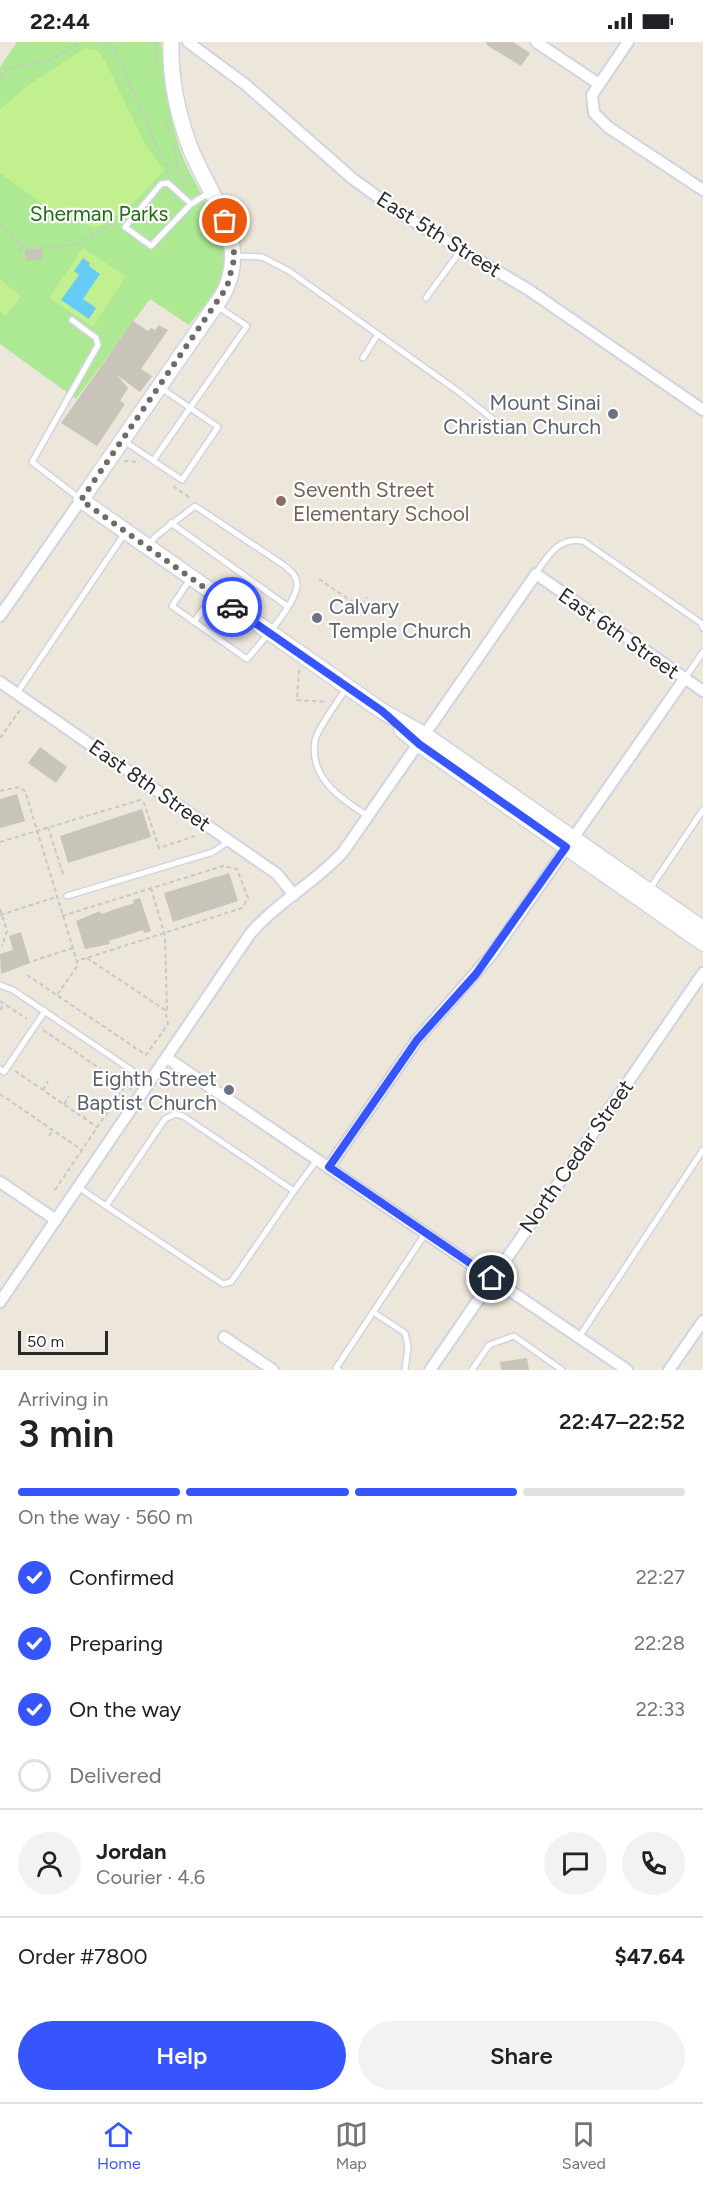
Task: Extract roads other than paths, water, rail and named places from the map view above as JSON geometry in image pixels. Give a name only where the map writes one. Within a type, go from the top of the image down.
[{"type":"street","points":[[0,616],[160,387],[216,305],[231,278],[235,256],[230,232],[188,140],[179,110],[171,42]]},
{"type":"street","name":"East 5th Street","points":[[188,42],[246,86],[353,179],[404,215],[529,290],[703,411]]},
{"type":"street","points":[[536,42],[598,84]]},
{"type":"street","points":[[628,42],[598,84],[592,95],[591,106],[600,120],[703,190]]},
{"type":"street","points":[[81,500],[570,843],[703,943]]},
{"type":"street","points":[[0,1302],[4,1289],[56,1220],[250,934],[265,916],[327,870],[368,816],[536,574]]},
{"type":"street","name":"East 6th Street","points":[[536,574],[703,691]]},
{"type":"street","points":[[329,1167],[417,1040],[476,974],[685,678]]},
{"type":"street","name":"East 8th Street","points":[[0,682],[277,874],[294,895]]},
{"type":"street","points":[[570,843],[648,891],[703,929]]},
{"type":"street","name":"North Cedar Street","points":[[430,1370],[703,973]]},
{"type":"street","points":[[167,1058],[627,1370]]},
{"type":"street","points":[[0,1182],[56,1220]]},
{"type":"street","points":[[669,1370],[703,1321]]},
{"type":"street","points":[[224,1337],[273,1370]]},
{"type":"lane","points":[[191,204],[168,183],[162,184],[125,227],[151,246],[191,204],[211,192]]},
{"type":"lane","points":[[426,298],[462,249]]},
{"type":"lane","points":[[235,256],[262,257],[275,263],[378,334],[500,425]]},
{"type":"lane","points":[[153,461],[247,326],[216,305]]},
{"type":"lane","points":[[72,320],[96,338],[98,345],[32,462],[81,500]]},
{"type":"lane","points":[[363,358],[378,334]]},
{"type":"lane","points":[[123,440],[182,480],[218,427],[160,387]]},
{"type":"lane","points":[[147,548],[171,523],[195,506],[285,566],[294,575],[297,589],[270,633],[247,659],[172,606],[191,578]]},
{"type":"lane","points":[[171,523],[287,606]]},
{"type":"lane","points":[[17,693],[125,532]]},
{"type":"lane","points":[[536,574],[558,544],[574,539],[583,541],[701,623],[703,628]]},
{"type":"lane","points":[[194,622],[214,594]]},
{"type":"lane","points":[[685,678],[703,652]]},
{"type":"lane","points":[[347,687],[315,739],[316,759],[323,781],[343,800],[368,816]]},
{"type":"lane","points":[[648,891],[703,810]]},
{"type":"lane","points":[[67,896],[213,852],[230,841]]},
{"type":"lane","points":[[0,985],[13,990],[149,1082]]},
{"type":"lane","points":[[0,1069],[4,1072],[45,1011]]},
{"type":"lane","points":[[106,1206],[165,1119],[175,1114],[183,1116],[294,1191]]},
{"type":"lane","points":[[579,1337],[703,1150]]},
{"type":"lane","points":[[78,1187],[223,1284],[231,1282],[317,1160]]},
{"type":"lane","points":[[339,1370],[336,1368],[425,1234]]},
{"type":"lane","points":[[373,1312],[405,1333],[408,1346],[405,1370]]},
{"type":"lane","points":[[472,1370],[489,1345],[513,1336],[562,1370]]},
{"type":"water","points":[[83,258],[100,274],[83,299],[96,308],[89,319],[61,300],[79,275],[74,271]]},
{"type":"place","name":"Mount Sinai Christian Church","points":[[613,414]]},
{"type":"place","name":"Seventh Street Elementary School","points":[[281,501]]},
{"type":"place","name":"Calvary Temple Church","points":[[317,618]]},
{"type":"place","name":"Eighth Street Baptist Church","points":[[229,1090]]},
{"type":"park label","name":"Sherman Parks","points":[[99,213]]}]
